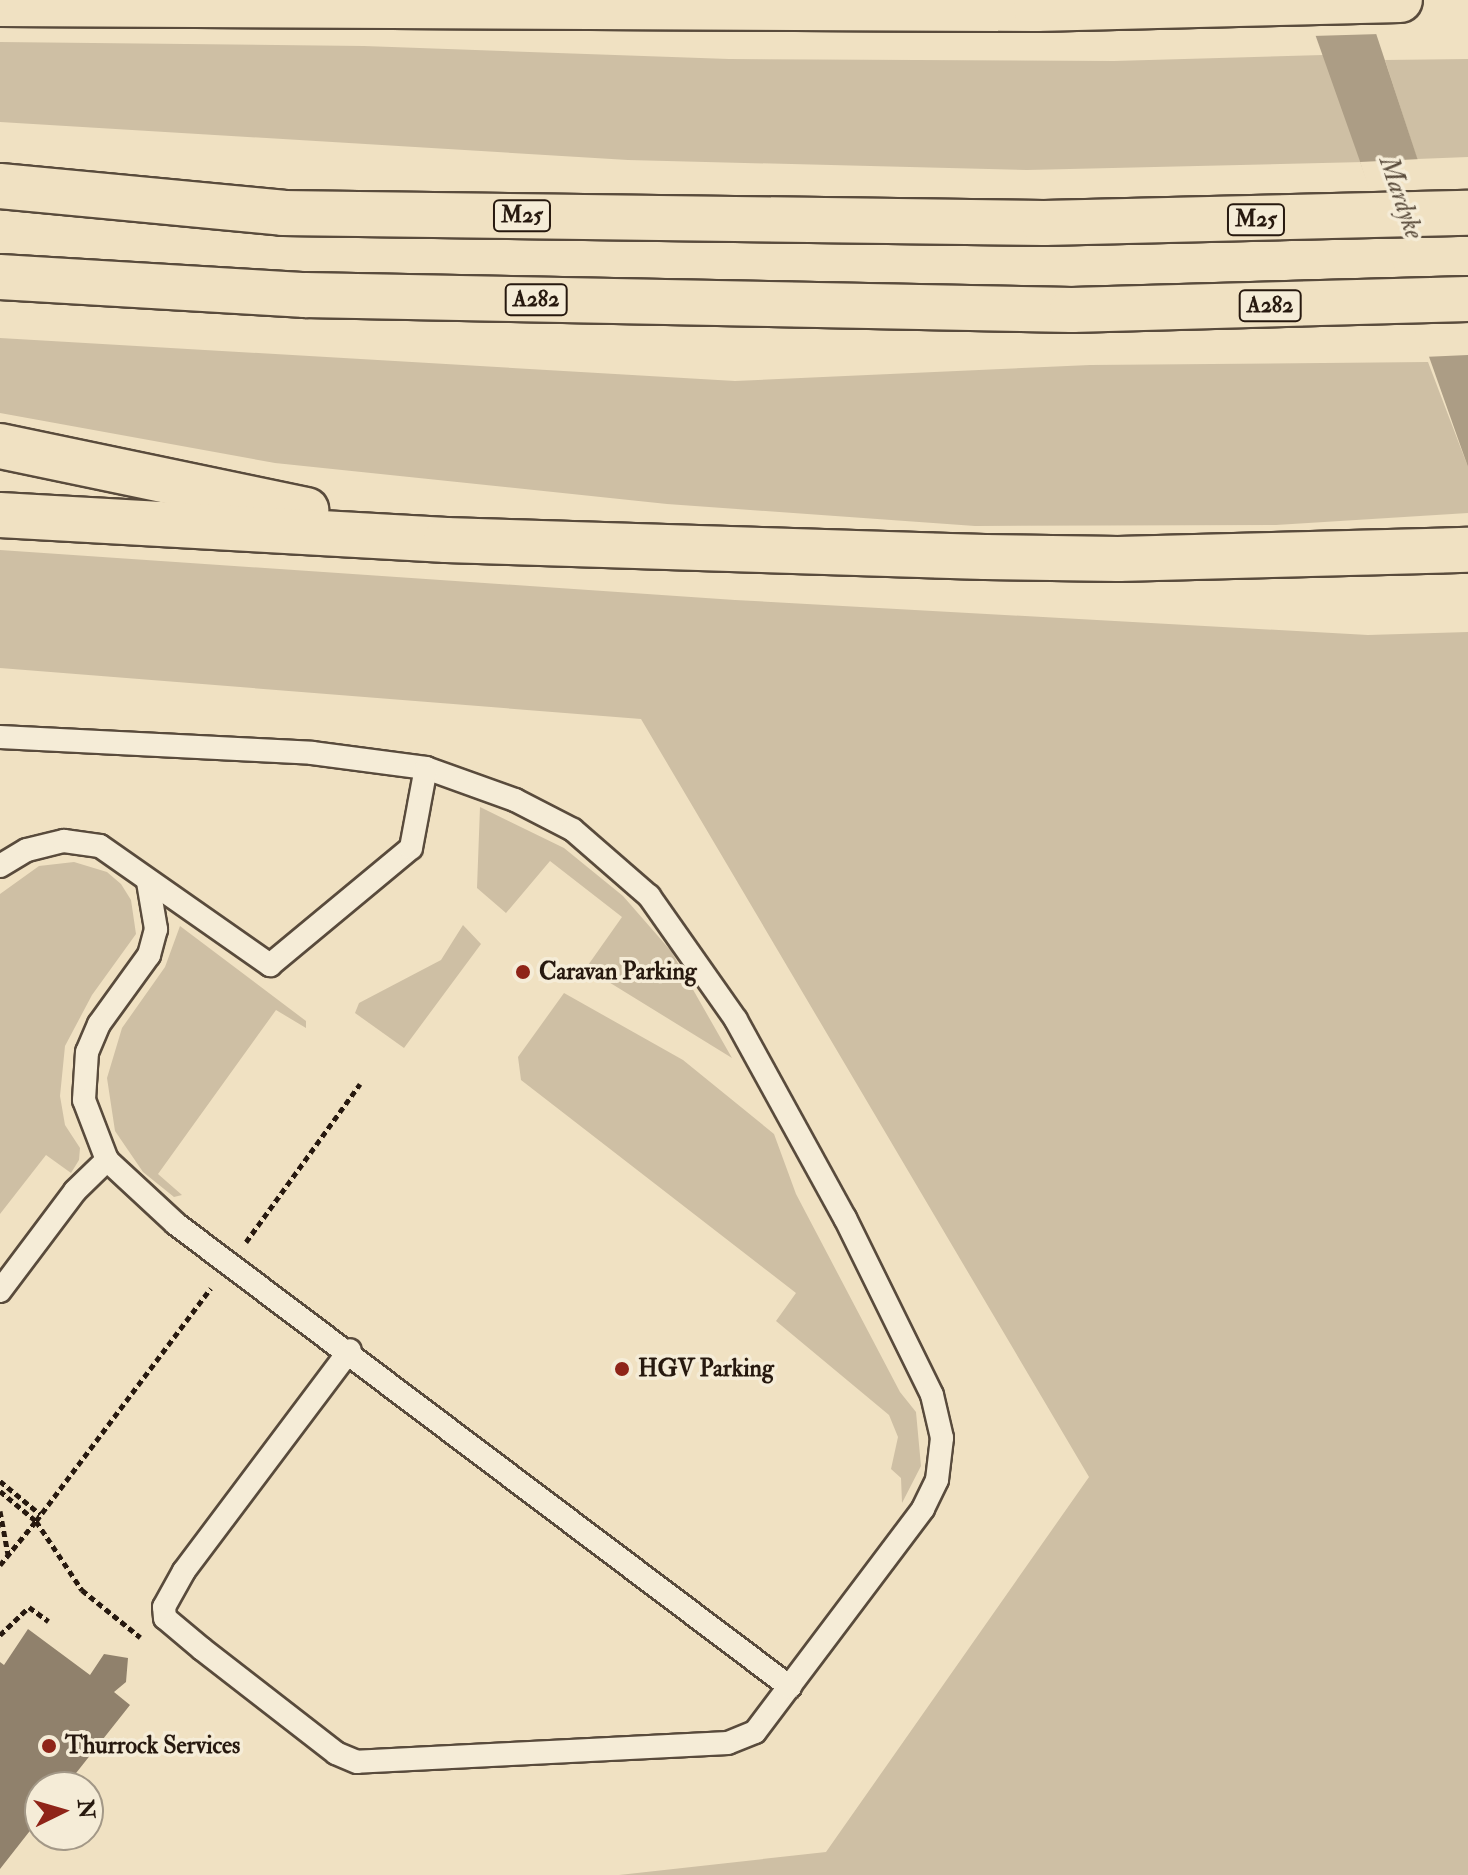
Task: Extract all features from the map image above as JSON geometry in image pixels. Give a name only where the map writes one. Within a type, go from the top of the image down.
[{"type":"highway","points":[[97,0],[151,4]]},
{"type":"highway","points":[[0,4],[1036,9],[1400,0]]},
{"type":"highway","name":"M25","points":[[0,186],[283,213],[1044,223],[1468,213]]},
{"type":"highway","name":"A282","points":[[0,277],[305,295],[1072,310],[1468,299]]},
{"type":"highway","points":[[0,446],[446,540]]},
{"type":"highway","points":[[0,515],[446,540],[985,557],[1134,559],[1468,550]]},
{"type":"lane","points":[[0,737],[312,753],[426,768],[515,800],[573,830],[649,896],[681,935],[736,1020],[838,1205],[932,1395],[942,1438],[937,1480],[923,1509],[755,1732],[728,1743],[357,1762],[315,1737],[165,1618],[164,1607],[165,1597],[350,1350]]},
{"type":"lane","points":[[0,866],[27,850],[64,841],[100,846],[270,965],[411,848],[426,768]]},
{"type":"lane","points":[[148,882],[156,929],[149,955],[99,1024],[87,1052],[84,1100],[107,1160],[166,1215],[350,1350],[790,1687]]},
{"type":"lane","points":[[0,1291],[75,1191],[107,1160]]},
{"type":"path","points":[[0,1565],[231,1262],[360,1084]]},
{"type":"path","points":[[0,1481],[40,1514]]},
{"type":"path","points":[[2,1493],[36,1521],[82,1590],[151,1646]]},
{"type":"path","points":[[0,1511],[8,1555]]},
{"type":"path","points":[[0,1635],[29,1607],[48,1621]]},
{"type":"shaded area","points":[[0,42],[364,46],[729,59],[1114,61],[1323,55],[1364,162],[1027,170],[628,160],[0,122]]},
{"type":"shaded area","points":[[1468,59],[1468,157],[1417,159],[1385,60]]},
{"type":"shaded area","points":[[0,338],[735,381],[1090,365],[1428,362],[1468,467],[1468,513],[1276,525],[975,526],[667,504],[275,463],[0,413]]},
{"type":"shaded area","points":[[0,550],[735,600],[1368,635],[1468,632],[1468,1875],[619,1875],[826,1852],[1089,1477],[641,719],[0,668]]},
{"type":"shaded area","points":[[480,807],[564,848],[623,896],[671,951],[732,1058],[586,968],[622,917],[550,861],[506,913],[477,888]]},
{"type":"shaded area","points":[[74,862],[107,872],[121,884],[131,900],[136,934],[92,995],[65,1046],[60,1096],[65,1125],[80,1148],[79,1160],[71,1173],[46,1155],[0,1214],[0,894],[39,866]]},
{"type":"shaded area","points":[[463,925],[481,944],[404,1048],[355,1013],[359,1003],[441,960]]},
{"type":"shaded area","points":[[180,926],[306,1021],[306,1028],[276,1010],[158,1174],[182,1195],[174,1197],[143,1172],[115,1131],[107,1078],[122,1028],[165,967]]},
{"type":"shaded area","points":[[564,993],[683,1060],[774,1134],[796,1194],[900,1392],[916,1412],[921,1466],[902,1503],[901,1478],[891,1469],[898,1437],[889,1415],[776,1321],[796,1293],[521,1080],[518,1057]]},
{"type":"water","name":"Mardyke","points":[[1303,0],[1365,0],[1468,312],[1468,467]]},
{"type":"pier","points":[[1299,0],[1369,0],[1380,34],[1312,36]]},
{"type":"pier","points":[[1421,159],[1468,300],[1468,355],[1423,357],[1360,162]]},
{"type":"building","name":"Thurrock Services","points":[[28,1629],[90,1675],[104,1654],[128,1658],[126,1682],[114,1692],[130,1705],[78,1771],[24,1771],[24,1838],[0,1869],[0,1662],[4,1665]]},
{"type":"place","name":"Caravan Parking","points":[[523,972]]},
{"type":"place","name":"HGV Parking","points":[[622,1369]]},
{"type":"place","name":"Thurrock Services","points":[[49,1746]]}]
